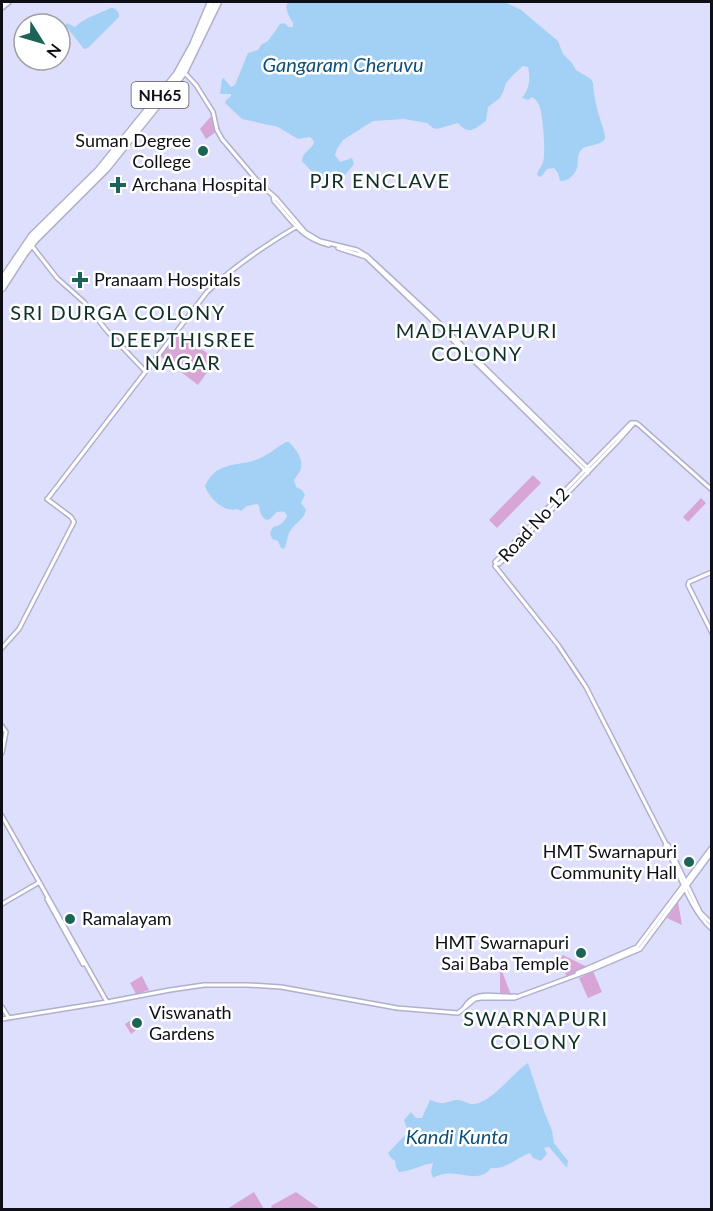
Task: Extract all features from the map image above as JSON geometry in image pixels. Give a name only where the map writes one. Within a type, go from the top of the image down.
[{"type":"highway","name":"NH65","points":[[2,279],[27,242],[106,169],[183,74],[215,3]]},
{"type":"highway","name":"NH65","points":[[2,288],[31,245],[98,171],[177,74],[198,39]]},
{"type":"main road","points":[[2,7],[8,2]]},
{"type":"street","points":[[183,74],[196,87],[213,112],[217,130],[222,139],[298,225],[310,236],[320,241],[357,250],[367,256],[588,470]]},
{"type":"street","points":[[272,195],[274,201],[308,238],[366,257],[481,366]]},
{"type":"street","points":[[2,648],[19,629],[74,522],[71,517],[47,499],[207,292],[233,268],[296,227]]},
{"type":"street","points":[[31,245],[56,277],[78,296],[116,341],[146,371]]},
{"type":"street","name":"Road No 12","points":[[685,886],[668,845],[586,687],[540,622],[495,566],[495,562],[632,423],[639,425],[711,490]]},
{"type":"street","points":[[711,572],[688,583],[711,633]]},
{"type":"street","points":[[2,726],[6,732],[2,753]]},
{"type":"street","points":[[2,818],[106,1002]]},
{"type":"street","points":[[2,818],[106,1002]]},
{"type":"street","points":[[2,1019],[180,988],[248,985],[281,987],[397,1008],[458,1013],[475,999],[514,998],[640,949],[711,847]]},
{"type":"street","points":[[685,886],[711,852]]},
{"type":"street","points":[[2,904],[38,883]]},
{"type":"street","points":[[685,886],[711,926]]},
{"type":"street","points":[[2,1007],[9,1018]]},
{"type":"shaded area","points":[[213,114],[216,132],[206,139],[200,129]]},
{"type":"shaded area","points":[[179,332],[216,360],[198,385],[160,356]]},
{"type":"shaded area","points":[[533,475],[541,483],[497,528],[489,520]]},
{"type":"shaded area","points":[[701,498],[706,503],[688,522],[683,517]]},
{"type":"shaded area","points":[[678,902],[682,925],[667,918]]},
{"type":"shaded area","points":[[563,955],[589,968],[566,976],[560,959]]},
{"type":"shaded area","points":[[500,971],[502,971],[511,995],[500,995]]},
{"type":"shaded area","points":[[593,971],[602,992],[588,998],[579,978]]},
{"type":"shaded area","points":[[142,976],[149,990],[136,994],[130,983]]},
{"type":"shaded area","points":[[138,1016],[144,1024],[131,1034],[125,1024]]},
{"type":"shaded area","points":[[254,1192],[264,1209],[227,1209]]},
{"type":"shaded area","points":[[296,1192],[320,1209],[272,1209],[271,1206]]},
{"type":"water","name":"Gangaram Cheruvu","points":[[288,2],[505,2],[521,10],[558,41],[563,54],[576,70],[591,79],[604,132],[604,141],[581,150],[576,171],[568,179],[560,181],[554,168],[547,169],[541,177],[537,175],[544,158],[543,124],[537,102],[532,97],[528,100],[522,98],[529,80],[528,67],[523,66],[506,83],[500,98],[488,107],[486,121],[475,129],[465,129],[458,123],[437,129],[427,123],[404,119],[373,121],[343,140],[337,149],[335,155],[340,162],[352,158],[354,164],[347,173],[333,181],[321,179],[302,161],[303,155],[314,143],[310,137],[298,139],[278,127],[242,119],[225,103],[231,94],[220,94],[222,79],[224,78],[231,87],[235,85],[248,53],[258,50],[268,41],[280,24],[284,23],[293,27],[287,10]]},
{"type":"water","points":[[110,8],[119,13],[119,17],[88,48],[84,49],[72,34],[72,26],[75,27]]},
{"type":"water","points":[[286,442],[292,445],[301,459],[300,471],[294,480],[296,487],[305,495],[301,503],[306,510],[304,516],[289,532],[284,549],[278,541],[272,539],[270,533],[273,527],[284,521],[286,513],[277,512],[267,520],[262,516],[257,504],[247,506],[241,511],[227,509],[213,500],[205,486],[215,472],[227,466],[261,458]]},
{"type":"water","name":"Kandi Kunta","points":[[528,1063],[552,1131],[554,1143],[568,1161],[567,1168],[549,1147],[544,1148],[547,1154],[541,1161],[533,1158],[530,1153],[506,1165],[491,1168],[479,1176],[450,1174],[433,1178],[431,1172],[433,1163],[399,1172],[395,1161],[388,1153],[408,1132],[404,1120],[411,1112],[416,1118],[422,1118],[430,1100],[444,1103],[461,1100],[471,1104],[486,1100]]},
{"type":"place","name":"Suman Degree College","points":[[203,151]]},
{"type":"place","name":"Archana Hospital","points":[[118,185]]},
{"type":"place","name":"Pranaam Hospitals","points":[[80,280]]},
{"type":"place","name":"HMT Swarnapuri Community Hall","points":[[689,862]]},
{"type":"place","name":"Ramalayam","points":[[70,919]]},
{"type":"place","name":"HMT Swarnapuri Sai Baba Temple","points":[[581,953]]},
{"type":"place","name":"Viswanath Gardens","points":[[137,1023]]},
{"type":"district","name":"PJR ENCLAVE","points":[[380,181]]},
{"type":"district","name":"SRI DURGA COLONY","points":[[118,313]]},
{"type":"district","name":"MADHAVAPURI COLONY","points":[[477,342]]},
{"type":"district","name":"DEEPTHISREE NAGAR","points":[[183,352]]},
{"type":"district","name":"SWARNAPURI COLONY","points":[[536,1030]]}]
